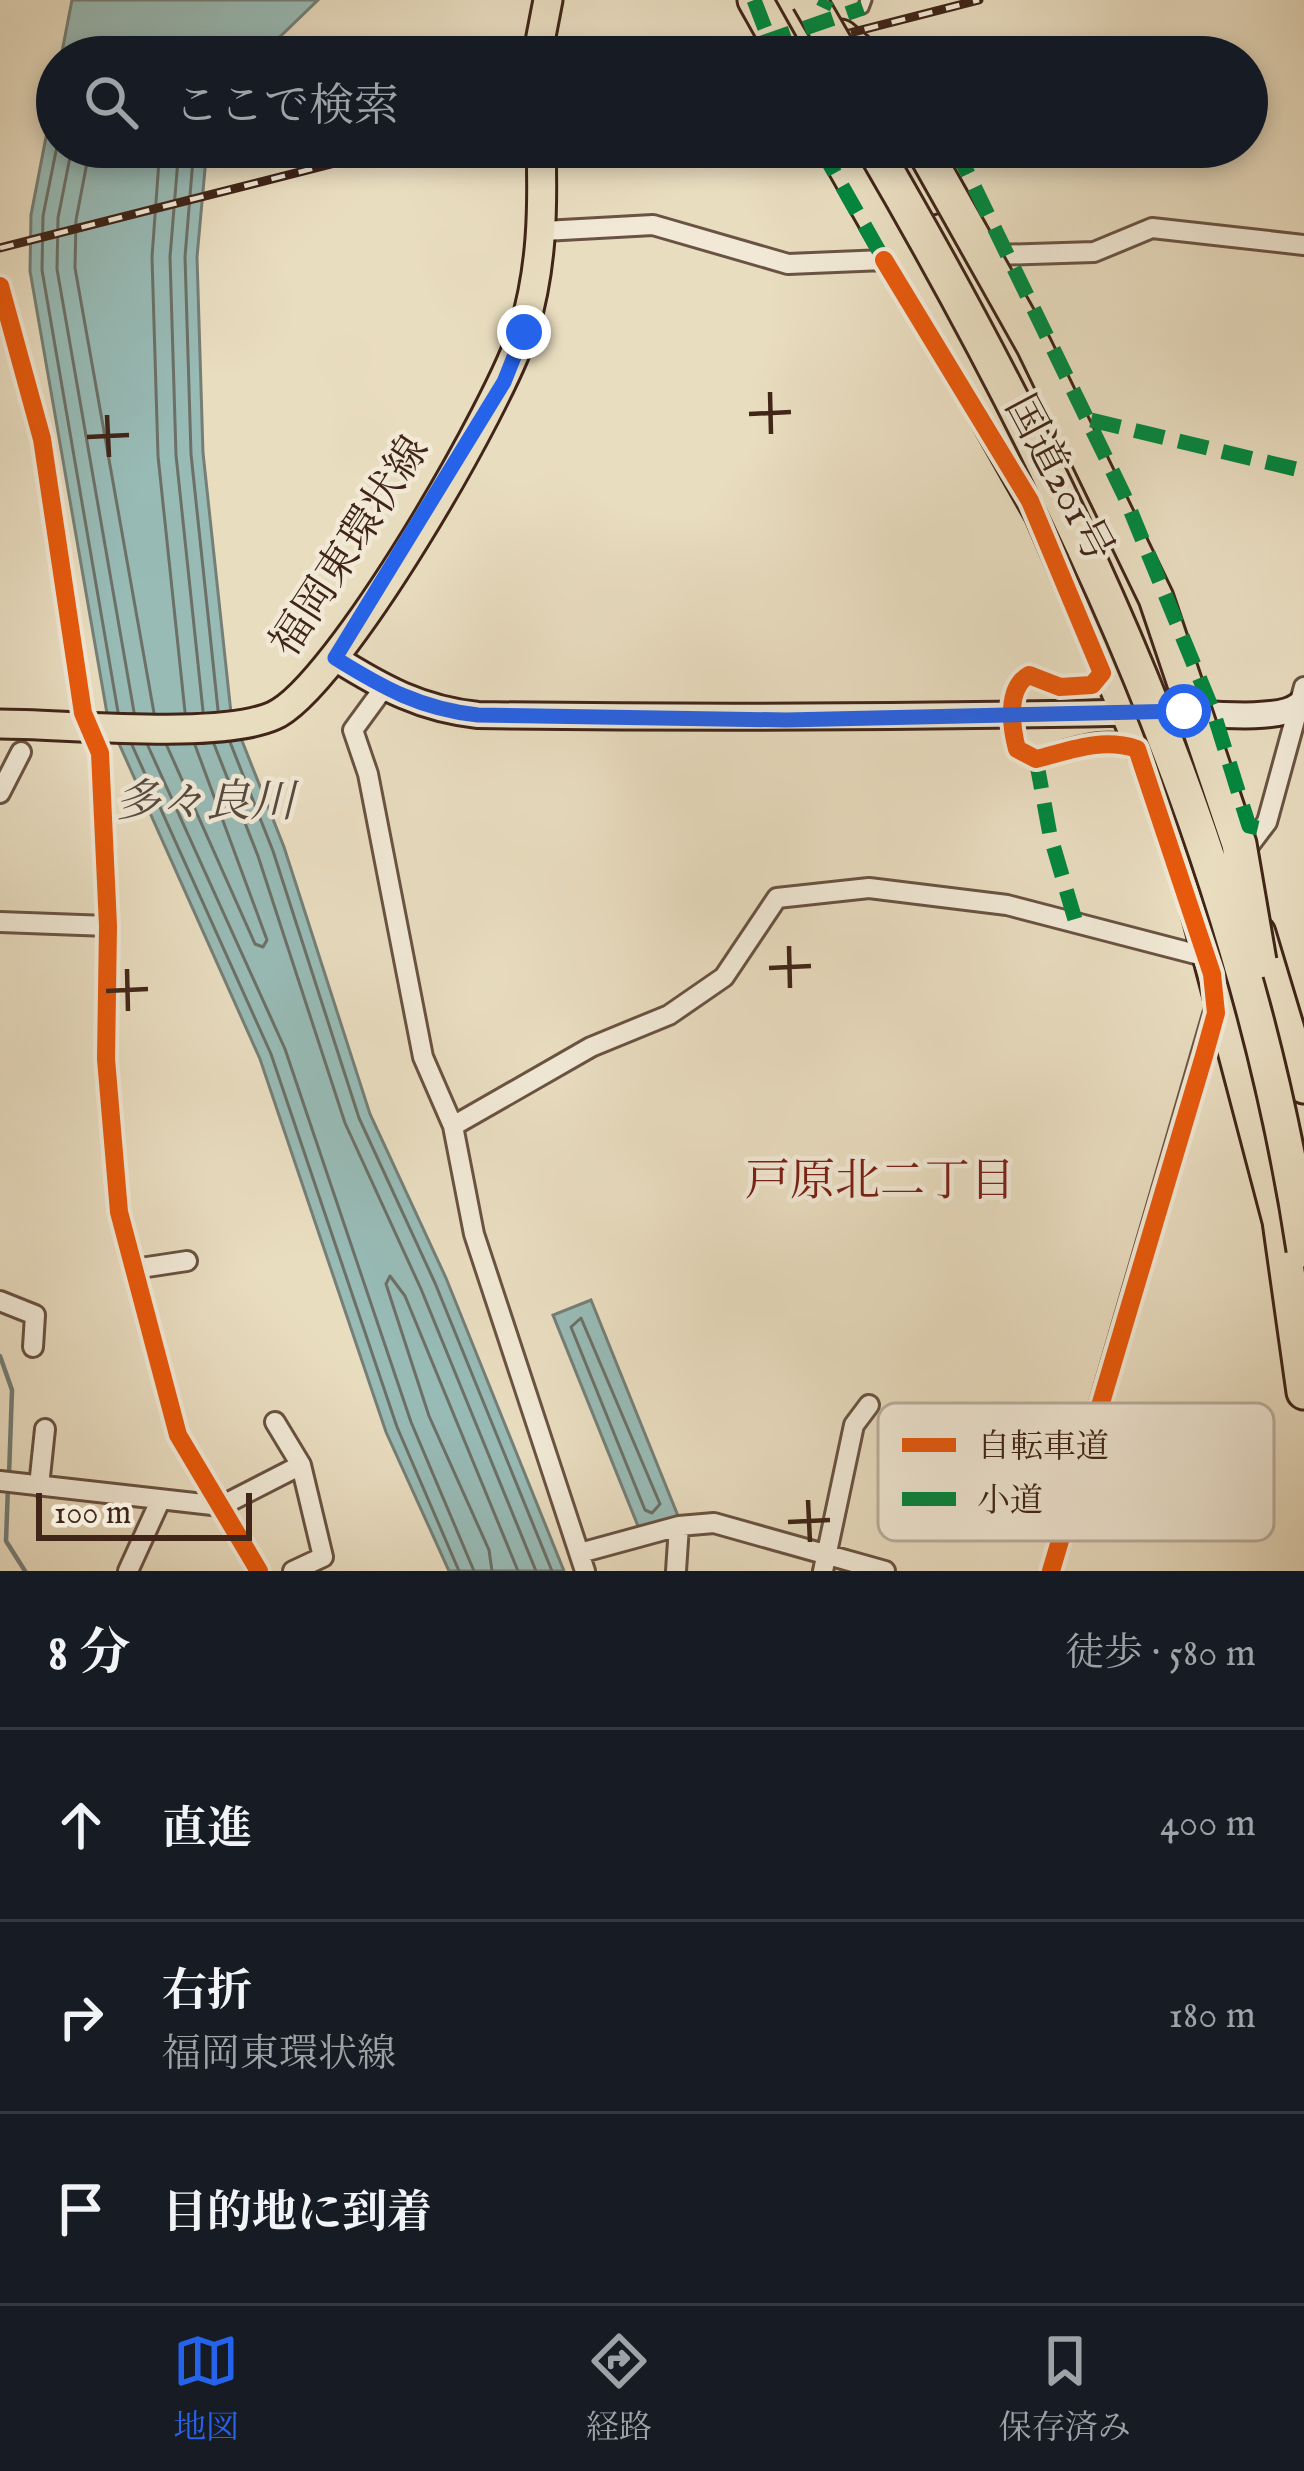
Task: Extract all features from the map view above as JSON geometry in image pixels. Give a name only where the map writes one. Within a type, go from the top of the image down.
[{"type":"highway","points":[[755,0],[775,36]]},
{"type":"highway","points":[[788,0],[826,36]]},
{"type":"highway","points":[[809,0],[833,36]]},
{"type":"highway","points":[[818,0],[836,36]]},
{"type":"highway","name":"国道201号","points":[[846,168],[1042,514],[1129,712],[1212,857],[1304,1086]]},
{"type":"highway","points":[[870,168],[1074,562],[1213,894],[1219,894]]},
{"type":"highway","points":[[885,168],[1042,454],[1110,598],[1219,894],[1279,1122],[1304,1250]]},
{"type":"highway","name":"国道201号","points":[[922,168],[1040,382],[1152,627],[1184,711],[1280,1221],[1304,1392]]},
{"type":"highway","points":[[924,168],[1024,326],[1156,598],[1239,844],[1258,961],[1304,1150]]},
{"type":"main road","points":[[541,36],[548,0]]},
{"type":"main road","name":"福岡東環状線","points":[[4,719],[93,728],[244,724],[292,707],[335,658],[504,382],[524,332],[544,231],[542,168]]},
{"type":"street","points":[[544,231],[653,225],[788,263],[884,260],[1030,501],[1102,673],[1092,685],[1060,687],[1029,675],[1014,692],[1017,749],[1036,759],[1060,748],[1121,744],[1137,749],[1212,857],[1208,957],[1216,1013],[1101,1403]]},
{"type":"street","points":[[996,255],[1094,252],[1152,228],[1304,245]]},
{"type":"street","points":[[0,286],[42,439],[100,753],[108,926],[106,1059],[119,1212],[178,1436],[260,1571]]},
{"type":"street","points":[[335,658],[383,689],[434,709],[478,715],[786,720],[1184,711],[1283,714],[1302,699]]},
{"type":"street","points":[[383,689],[352,730],[368,774],[423,1057],[453,1126],[473,1234],[583,1562],[679,1526],[714,1523],[826,1563],[885,1571]]},
{"type":"street","points":[[1212,857],[1268,823],[1302,699]]},
{"type":"street","points":[[0,793],[21,752]]},
{"type":"street","points":[[453,1126],[591,1047],[669,1015],[724,977],[777,898],[869,888],[1007,905],[1208,957]]},
{"type":"street","points":[[0,922],[108,926]]},
{"type":"street","points":[[134,1269],[187,1261]]},
{"type":"street","points":[[0,1301],[34,1315],[33,1347]]},
{"type":"street","points":[[826,1563],[854,1425],[869,1405]]},
{"type":"street","points":[[275,1422],[302,1465],[323,1557],[293,1571]]},
{"type":"street","points":[[39,1486],[45,1429]]},
{"type":"street","points":[[0,1480],[221,1506],[302,1465]]},
{"type":"street","points":[[128,1571],[160,1501]]},
{"type":"street","points":[[676,1571],[679,1526]]},
{"type":"street","points":[[1051,1571],[1060,1541]]},
{"type":"water","points":[[72,0],[318,0],[281,36],[65,36]]},
{"type":"water","name":"多々良川","points":[[40,168],[205,168],[197,257],[203,453],[231,713],[284,847],[370,1114],[446,1278],[564,1571],[449,1571],[386,1432],[260,1059],[108,719],[30,271],[31,215]]},
{"type":"water","points":[[591,1300],[678,1516],[640,1531],[553,1315]]},
{"type":"waterway","points":[[0,1356],[12,1390],[9,1475]]},
{"type":"waterway","points":[[8,1486],[6,1541],[25,1571]]},
{"type":"railway","points":[[838,36],[979,0]]},
{"type":"railway","points":[[0,248],[315,168]]},
{"type":"marked path","points":[[754,0],[768,36]]},
{"type":"marked path","points":[[823,8],[827,0]]},
{"type":"marked path","points":[[782,36],[863,8]]},
{"type":"marked path","points":[[832,168],[884,260]]},
{"type":"marked path","points":[[965,168],[1124,495],[1213,711],[1249,826],[1262,829]]},
{"type":"marked path","points":[[1091,420],[1304,471]]},
{"type":"marked path","points":[[1036,759],[1050,835],[1076,923]]},
{"type":"cycle path","points":[[884,260],[1030,501],[1102,673],[1092,685],[1060,687],[1029,675],[1022,681],[1012,708],[1017,749],[1036,759],[1098,745],[1137,749],[1212,974],[1216,1013],[1101,1403]]},
{"type":"cycle path","points":[[0,286],[42,439],[83,713],[100,753],[108,926],[106,1059],[119,1212],[178,1435],[259,1571]]},
{"type":"cycle path","points":[[1051,1571],[1060,1541]]},
{"type":"district","name":"戸原北二丁目","points":[[880,1182]]},
{"type":"route","points":[[524,332],[504,382],[335,658],[393,695],[434,709],[478,715],[786,720],[1184,711]]}]
